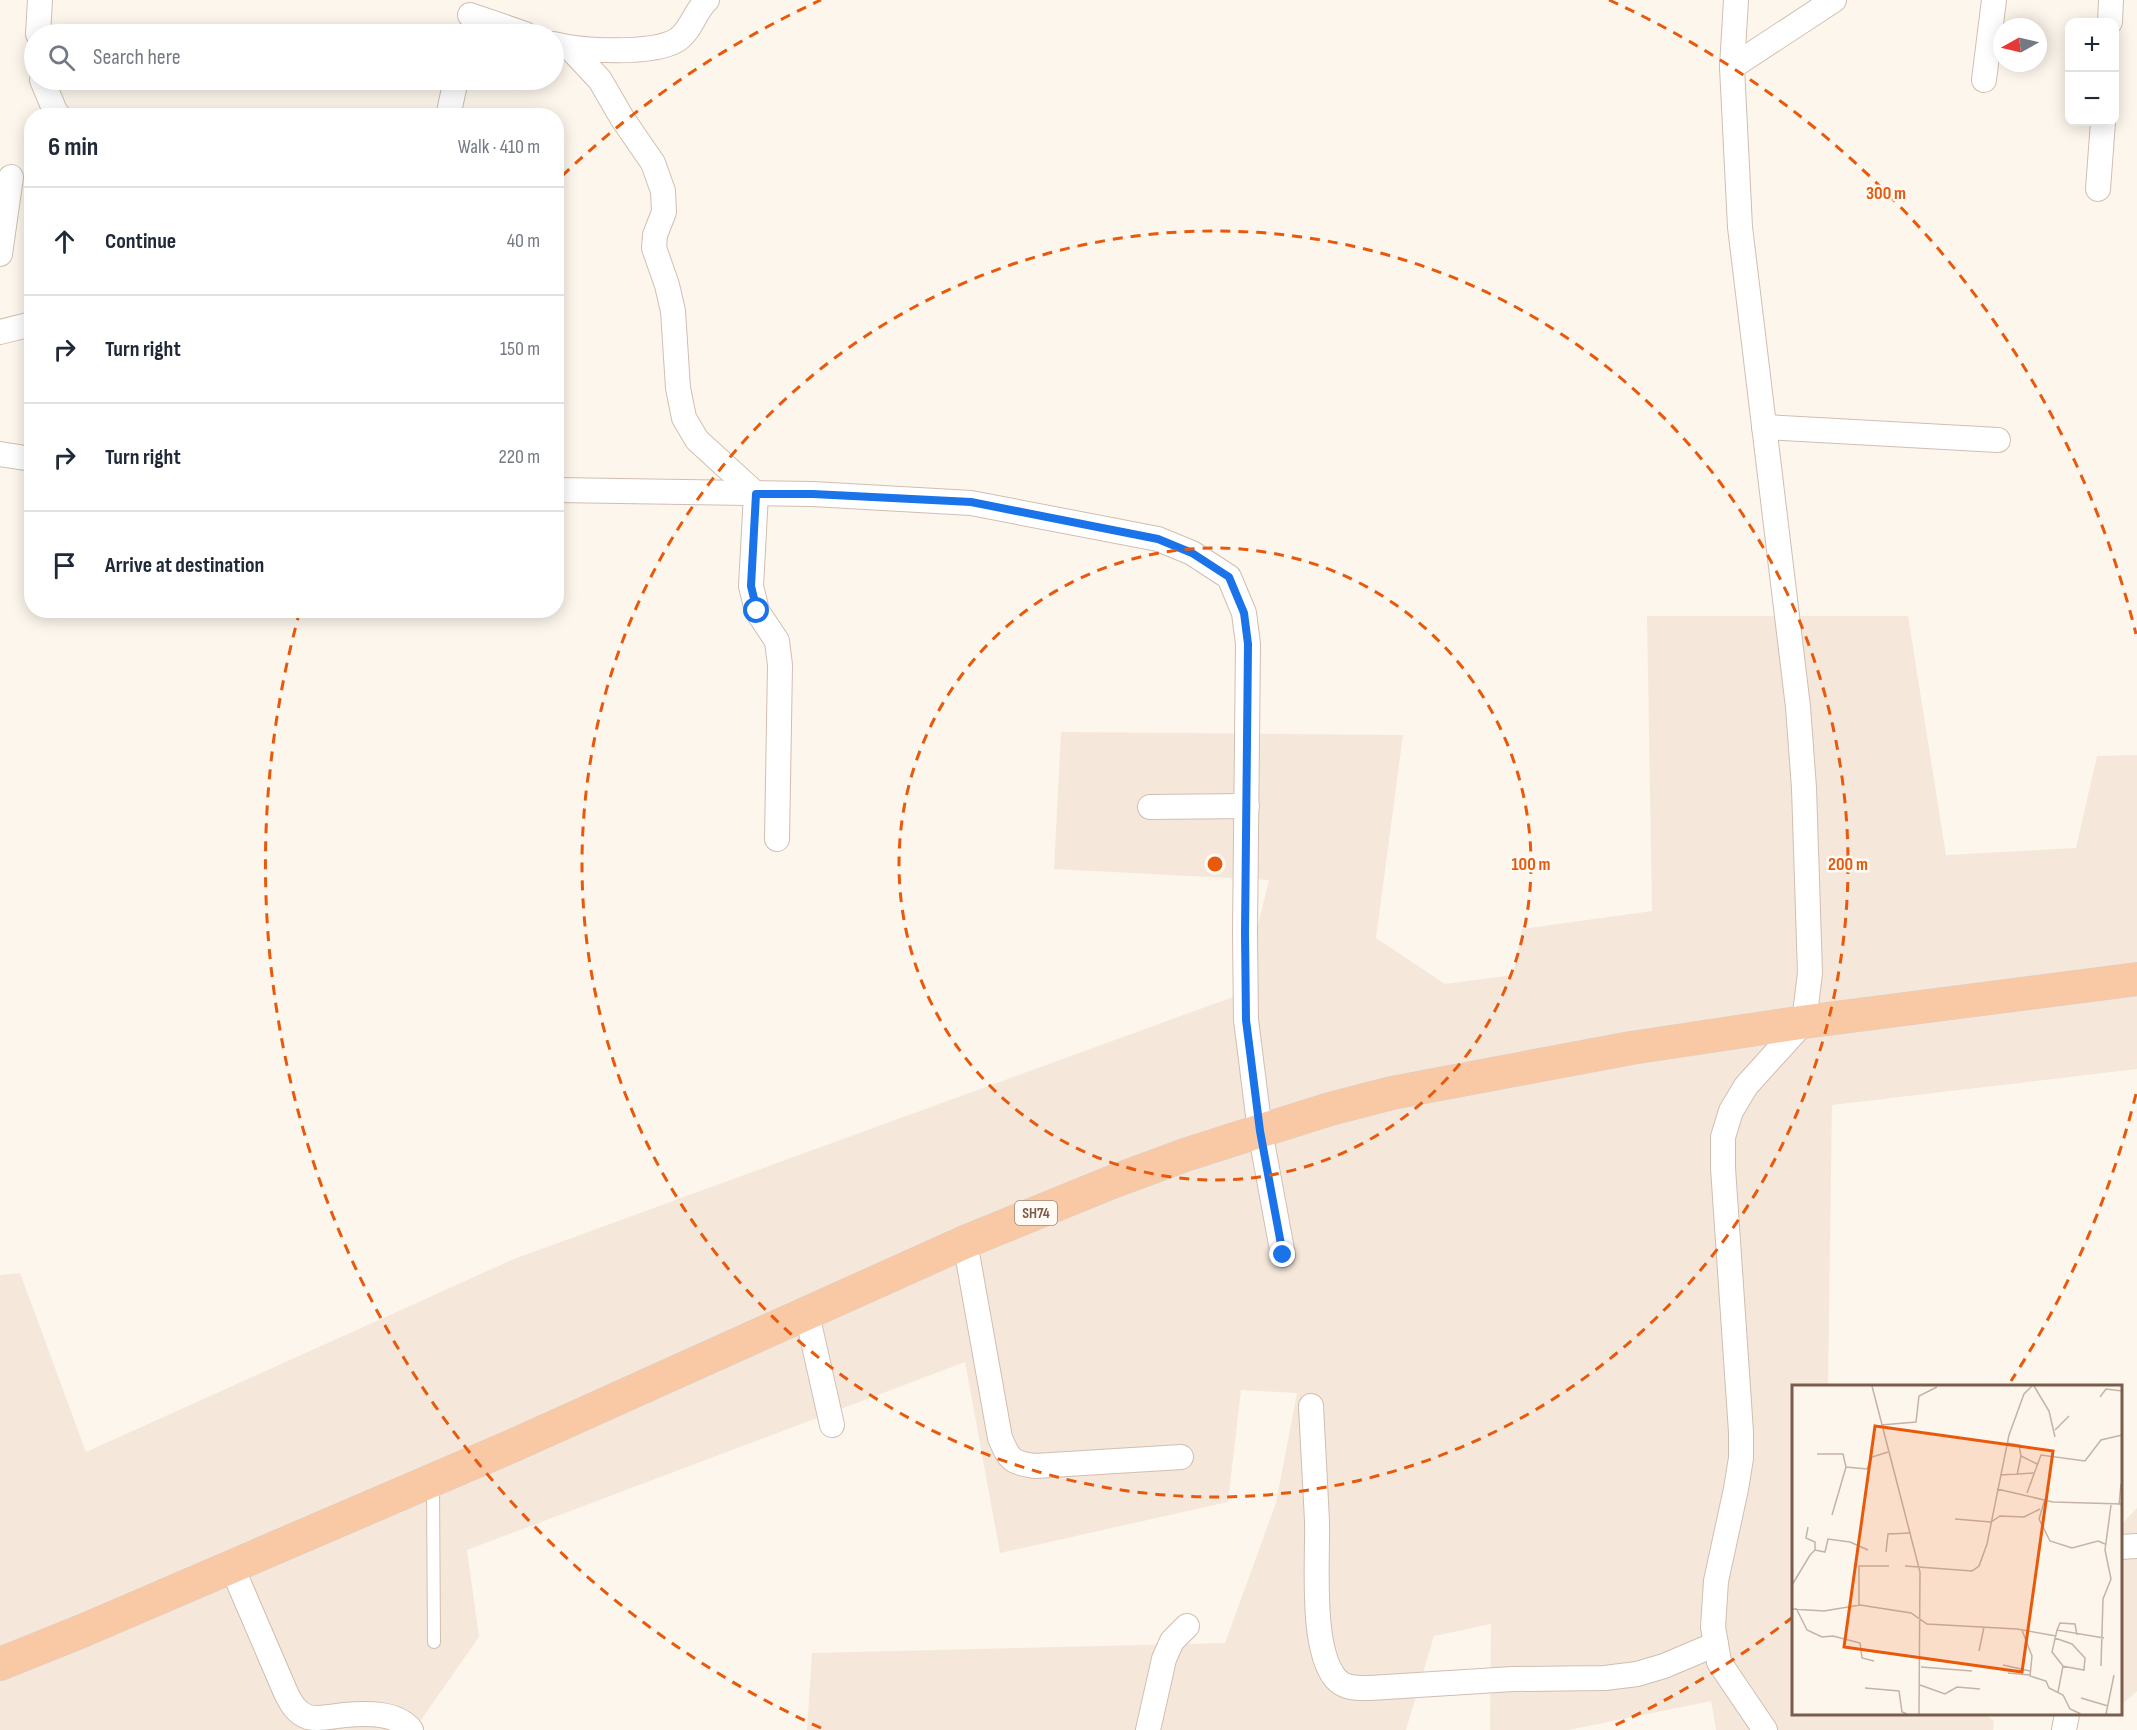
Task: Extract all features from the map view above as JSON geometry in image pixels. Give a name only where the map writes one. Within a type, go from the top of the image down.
[{"type":"highway","name":"SH74","points":[[0,1664],[512,1446],[965,1242],[1185,1155],[1351,1104],[1469,1077],[1631,1048],[1804,1022],[2137,979]]},
{"type":"street","points":[[39,24],[40,0]]},
{"type":"street","points":[[564,46],[631,50],[661,47],[678,40],[707,0]]},
{"type":"street","points":[[1736,0],[1732,67],[1740,227],[1798,707],[1804,788],[1810,973],[1804,1022],[1746,1086],[1731,1111],[1723,1137],[1741,1449],[1736,1489],[1716,1581],[1713,1627],[1719,1662],[1765,1730]]},
{"type":"street","points":[[1732,67],[1834,0]]},
{"type":"street","points":[[1984,80],[1994,0]]},
{"type":"street","points":[[2110,18],[2111,0]]},
{"type":"street","points":[[469,17],[492,24]]},
{"type":"street","points":[[564,48],[600,80],[622,118],[653,163],[663,191],[664,212],[655,235],[654,248],[673,311],[678,388],[684,418],[698,440],[756,494]]},
{"type":"street","points":[[46,90],[54,108]]},
{"type":"street","points":[[450,108],[454,90]]},
{"type":"street","points":[[2098,189],[2103,126]]},
{"type":"street","points":[[0,254],[11,177]]},
{"type":"street","points":[[0,332],[24,326]]},
{"type":"street","points":[[1764,427],[1998,440]]},
{"type":"street","points":[[0,454],[24,458]]},
{"type":"street","points":[[564,490],[813,494],[971,502],[1158,539],[1192,553],[1229,577],[1244,613],[1248,644],[1246,1020],[1260,1131],[1283,1255]]},
{"type":"street","points":[[756,494],[751,586],[757,611],[777,641],[780,665],[777,839]]},
{"type":"street","points":[[1150,807],[1247,806]]},
{"type":"street","points":[[965,1242],[1000,1438],[1008,1457],[1019,1464],[1035,1466],[1181,1457]]},
{"type":"street","points":[[807,1314],[832,1425]]},
{"type":"street","points":[[1311,1406],[1317,1523],[1318,1607],[1322,1642],[1326,1661],[1337,1680],[1350,1688],[1513,1679],[1605,1678],[1637,1674],[1664,1666],[1716,1644]]},
{"type":"street","points":[[2122,1547],[2137,1545]]},
{"type":"street","points":[[231,1565],[286,1693],[292,1705],[300,1713],[309,1717],[322,1718],[370,1714],[386,1716],[407,1725],[411,1730]]},
{"type":"street","points":[[1148,1730],[1164,1659],[1172,1641],[1187,1626]]},
{"type":"street","points":[[2064,1730],[2067,1715]]},
{"type":"lane","points":[[433,1479],[434,1642]]},
{"type":"shaded area","points":[[1647,616],[1908,616],[1946,855],[2076,848],[2097,756],[2137,755],[2137,1069],[1832,1105],[1828,1385],[1792,1385],[1792,1715],[1987,1715],[1994,1721],[1993,1730],[1716,1730],[1711,1701],[1569,1730],[1490,1730],[1491,1624],[1434,1636],[1406,1730],[807,1730],[812,1653],[1225,1643],[1276,1503],[1297,1393],[1241,1390],[1228,1502],[1000,1553],[965,1362],[467,1550],[479,1637],[414,1730],[0,1730],[0,1275],[20,1273],[86,1452],[514,1259],[1241,994],[1269,880],[1054,869],[1061,732],[1403,735],[1376,938],[1445,984],[1513,975],[1522,929],[1652,911]]},
{"type":"shaded area","points":[[2137,1508],[2137,1691],[2122,1704],[2122,1524]]},
{"type":"route","points":[[757,611],[751,586],[756,494],[813,494],[971,502],[1017,510],[1158,539],[1192,553],[1229,577],[1244,613],[1248,644],[1246,1020],[1260,1131],[1283,1255]]}]
